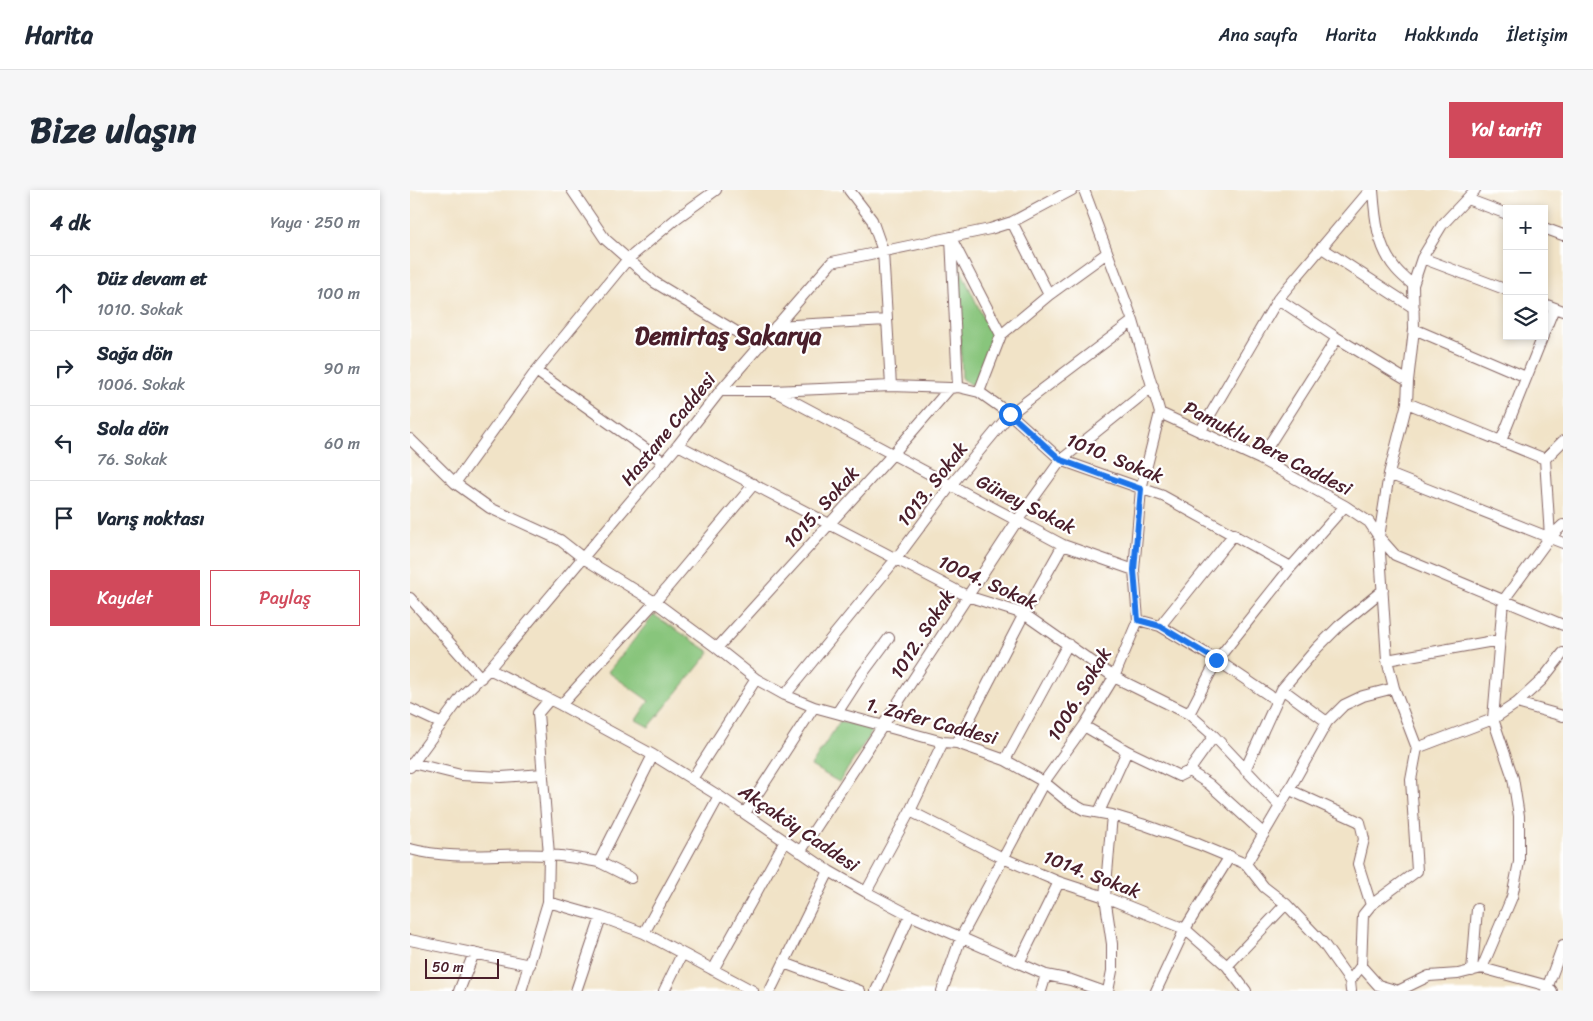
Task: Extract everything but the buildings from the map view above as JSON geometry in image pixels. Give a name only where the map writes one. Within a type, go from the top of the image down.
[{"type":"street","points":[[572,190],[605,239],[654,282],[760,346]]},
{"type":"street","points":[[455,483],[536,371],[628,259],[703,194],[716,190]]},
{"type":"street","points":[[849,190],[872,220],[883,251],[891,386]]},
{"type":"street","name":"Hastane Caddesi","points":[[411,765],[462,696],[489,669],[664,462],[720,391],[832,262],[1012,222],[1072,190]]},
{"type":"street","name":"Pamuklu Dere Caddesi","points":[[1084,190],[1133,321],[1160,412],[1260,459],[1345,506],[1369,522],[1395,555],[1563,625]]},
{"type":"street","points":[[1200,432],[1278,299],[1371,190]]},
{"type":"street","points":[[1371,190],[1375,219],[1382,247],[1395,268],[1413,285]]},
{"type":"street","points":[[1351,986],[1361,966],[1364,915],[1371,905],[1417,872],[1411,780],[1417,748],[1394,688],[1387,660],[1379,537],[1389,474],[1407,403],[1414,329],[1413,285],[1422,258],[1442,225],[1476,190]]},
{"type":"street","points":[[1467,199],[1503,212]]},
{"type":"street","points":[[1012,222],[1049,295]]},
{"type":"street","points":[[1548,229],[1563,235]]},
{"type":"street","points":[[951,237],[1001,335]]},
{"type":"street","points":[[951,237],[954,387]]},
{"type":"street","points":[[1322,248],[1414,308]]},
{"type":"street","points":[[979,392],[1001,335],[1049,295],[1107,253]]},
{"type":"street","points":[[1422,258],[1503,288]]},
{"type":"street","points":[[1278,299],[1337,338],[1408,381]]},
{"type":"street","points":[[1548,328],[1559,310]]},
{"type":"street","points":[[776,326],[887,320]]},
{"type":"street","name":"1013. Sokak","points":[[785,695],[896,559],[951,485],[1010,414],[1133,321]]},
{"type":"street","points":[[1414,329],[1526,377]]},
{"type":"street","points":[[1260,459],[1337,338]]},
{"type":"street","points":[[1501,441],[1542,340]]},
{"type":"street","points":[[536,371],[664,462]]},
{"type":"street","name":"1010. Sokak","points":[[720,391],[773,391],[891,386],[954,387],[979,392],[1010,414],[1061,460],[1163,496],[1291,567]]},
{"type":"street","name":"1012. Sokak","points":[[800,852],[967,596],[1017,521],[1061,460],[1152,386]]},
{"type":"street","name":"1015. Sokak","points":[[718,648],[828,523],[954,387]]},
{"type":"street","name":"Güney Sokak","points":[[773,391],[1063,545],[1134,570]]},
{"type":"street","points":[[1407,403],[1545,458]]},
{"type":"street","name":"1006. Sokak","points":[[942,991],[960,937],[1044,782],[1084,726],[1114,677],[1138,620],[1134,570],[1141,489],[1160,412]]},
{"type":"street","name":"1. Zafer Caddesi","points":[[410,439],[455,483],[490,508],[560,540],[583,558],[655,602],[718,648],[756,679],[785,695],[814,707],[943,742],[957,743],[1005,760],[1044,782],[1066,800],[1084,810],[1112,815],[1154,828],[1230,856],[1246,864],[1264,887],[1286,904],[1323,943],[1351,986]]},
{"type":"street","points":[[1550,537],[1545,458],[1563,440]]},
{"type":"street","name":"1004. Sokak","points":[[678,445],[967,596],[1024,614],[1114,677],[1189,714],[1214,736],[1280,806]]},
{"type":"street","points":[[1389,474],[1550,537],[1563,544]]},
{"type":"street","points":[[561,705],[655,602],[754,484]]},
{"type":"street","points":[[1189,714],[1216,660],[1291,567],[1345,506]]},
{"type":"street","points":[[1477,969],[1512,897],[1519,862],[1519,816],[1513,778],[1493,719],[1503,601],[1550,537],[1563,525]]},
{"type":"street","points":[[1160,626],[1234,534]]},
{"type":"street","points":[[957,743],[1024,614],[1063,545]]},
{"type":"street","points":[[1245,770],[1282,689],[1316,648],[1339,626],[1383,590]]},
{"type":"street","points":[[410,598],[481,678]]},
{"type":"street","points":[[1138,620],[1160,626],[1276,700]]},
{"type":"street","points":[[837,713],[889,638]]},
{"type":"street","points":[[1387,660],[1499,640]]},
{"type":"street","points":[[1005,760],[1068,644]]},
{"type":"street","points":[[1417,748],[1493,719],[1518,703],[1542,680],[1563,653]]},
{"type":"street","name":"Akçaköy Caddesi","points":[[489,669],[561,705],[653,755],[745,813],[828,871],[866,892],[910,915],[1046,975],[1071,980],[1102,991]]},
{"type":"street","points":[[692,779],[756,679]]},
{"type":"street","points":[[1246,864],[1290,790],[1327,722],[1344,705],[1363,696],[1394,688]]},
{"type":"street","points":[[1282,689],[1327,722]]},
{"type":"street","points":[[521,991],[548,902],[549,855],[538,713],[548,700]]},
{"type":"street","points":[[1518,703],[1563,716]]},
{"type":"street","points":[[745,813],[814,707]]},
{"type":"street","points":[[410,709],[442,724]]},
{"type":"street","points":[[1084,726],[1127,751],[1179,776],[1189,772],[1214,736]]},
{"type":"street","points":[[866,892],[910,811],[943,742]]},
{"type":"street","points":[[1099,812],[1127,751]]},
{"type":"street","points":[[599,862],[653,755]]},
{"type":"street","points":[[411,765],[461,775],[501,778],[543,774]]},
{"type":"street","points":[[1189,772],[1208,784],[1264,834]]},
{"type":"street","points":[[1290,790],[1360,822],[1364,839],[1358,864],[1371,905]]},
{"type":"street","points":[[644,933],[719,796]]},
{"type":"street","name":"1014. Sokak","points":[[910,811],[1003,858],[1058,882],[1106,897],[1185,929],[1227,966],[1246,991]]},
{"type":"street","points":[[1108,991],[1112,971],[1112,944],[1106,897],[1112,815]]},
{"type":"street","points":[[714,970],[785,841]]},
{"type":"street","points":[[410,849],[419,852],[473,856],[549,855],[599,862],[631,878]]},
{"type":"street","points":[[1156,991],[1185,929],[1230,856]]},
{"type":"street","points":[[770,991],[828,871]]},
{"type":"street","points":[[1019,963],[1058,882]]},
{"type":"street","points":[[548,902],[601,917],[644,933],[753,991]]},
{"type":"street","points":[[1227,966],[1286,904]]},
{"type":"street","points":[[1477,909],[1477,969]]},
{"type":"street","points":[[876,991],[910,915]]},
{"type":"street","points":[[576,991],[601,917]]},
{"type":"street","points":[[410,940],[530,965]]},
{"type":"street","points":[[1361,966],[1378,985],[1398,991],[1429,976],[1458,974],[1477,969],[1548,989],[1563,945]]},
{"type":"street","points":[[459,991],[474,953]]},
{"type":"street","points":[[664,991],[682,954]]},
{"type":"street","points":[[784,963],[838,987],[860,991]]},
{"type":"street","points":[[1041,991],[1046,975]]},
{"type":"green space","points":[[957,262],[993,338],[974,386],[962,379]]},
{"type":"green space","points":[[654,615],[710,652],[649,727],[636,720],[649,701],[608,672]]},
{"type":"green space","points":[[840,721],[873,730],[839,782],[811,766]]},
{"type":"district","name":"Demirtaş Sakarya","points":[[728,336]]},
{"type":"route","points":[[1010,414],[1061,460],[1141,489],[1134,570],[1138,620],[1160,626],[1216,660]]}]
